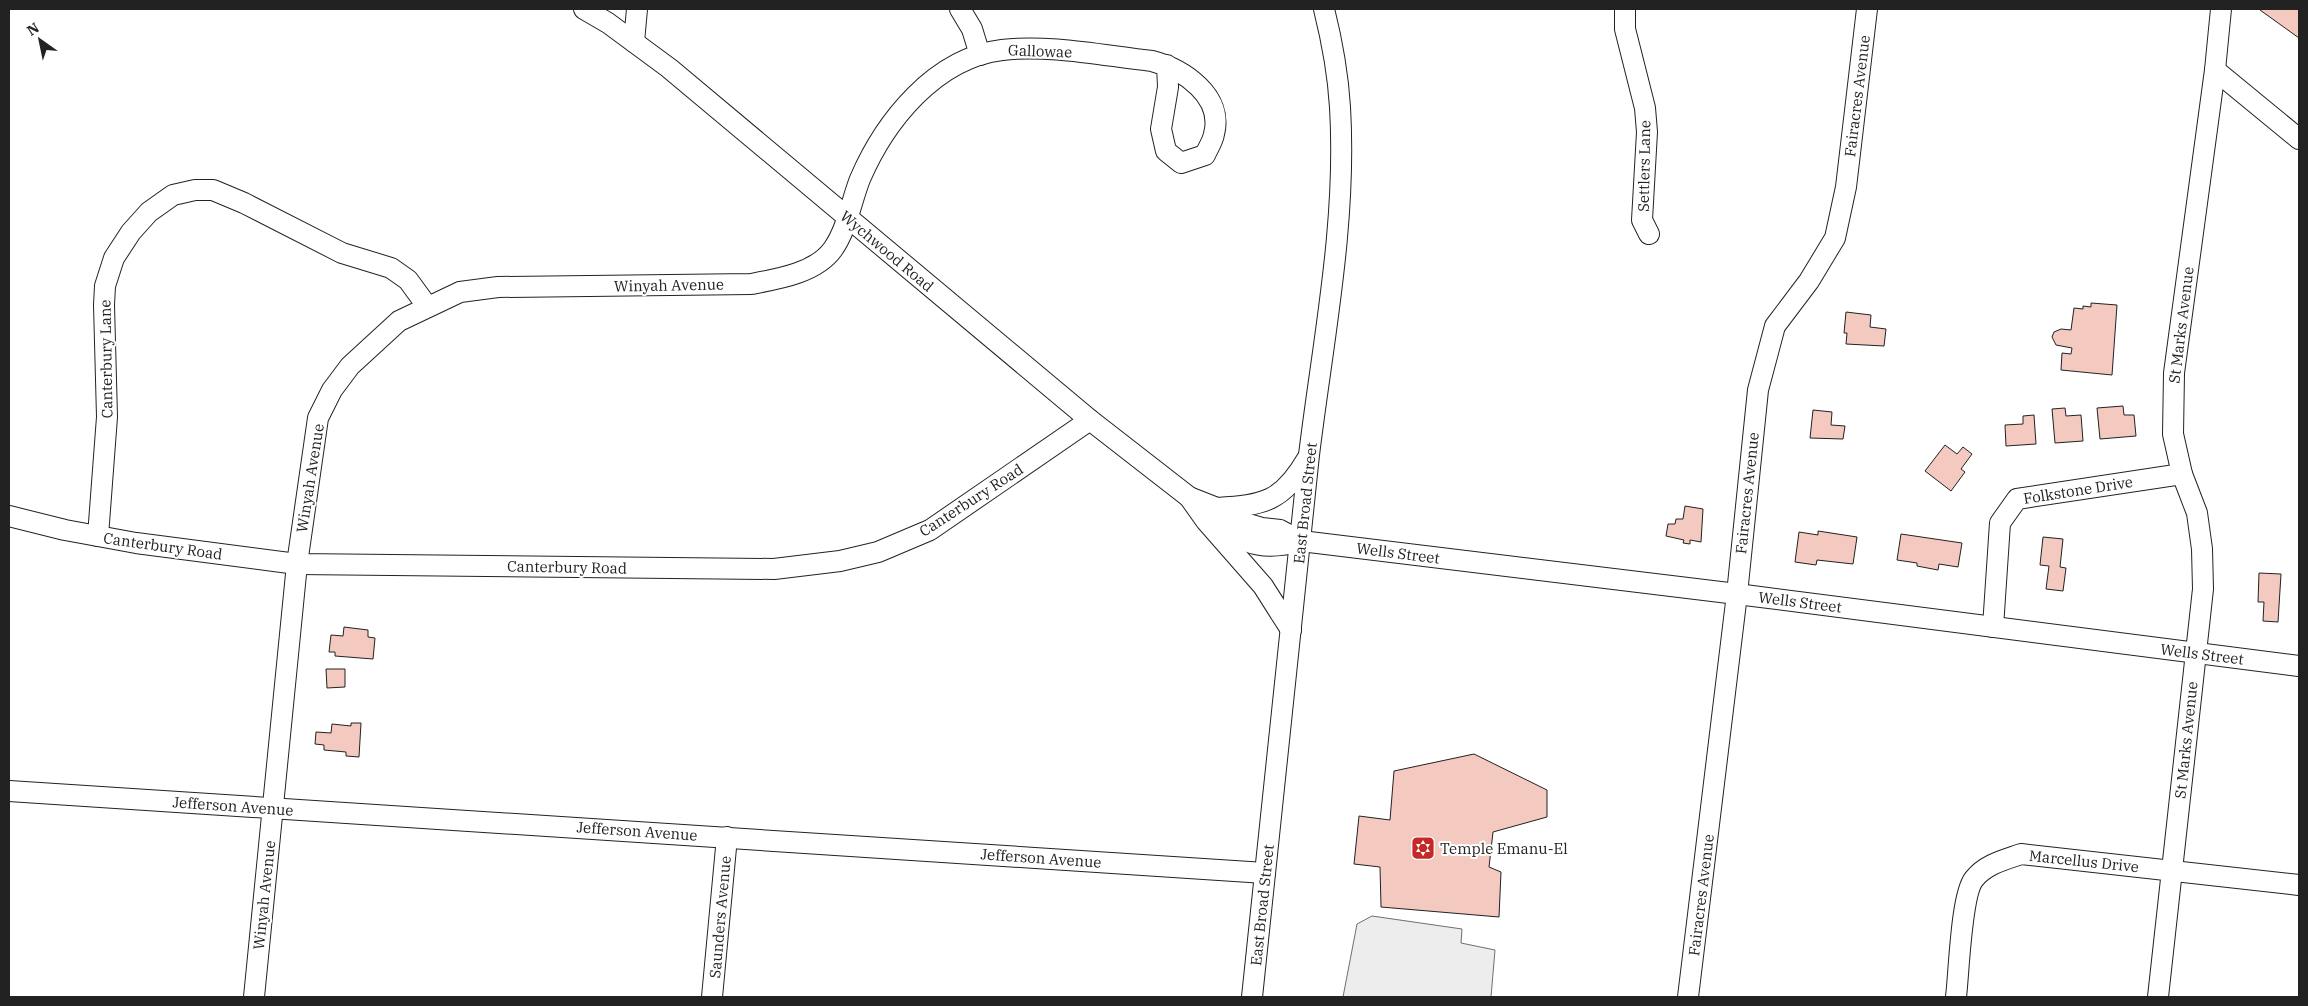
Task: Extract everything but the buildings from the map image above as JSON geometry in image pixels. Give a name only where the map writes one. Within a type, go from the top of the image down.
[{"type":"street","name":"Wychwood Road","points":[[584,9],[608,23],[668,68],[1090,420],[1211,515],[1264,586],[1291,630]]},
{"type":"street","points":[[634,42],[637,9]]},
{"type":"street","points":[[960,9],[972,29],[980,55]]},
{"type":"street","name":"East Broad Street","points":[[1252,997],[1309,455],[1333,279],[1341,177],[1340,106],[1337,73],[1324,9]]},
{"type":"street","name":"Settlers Lane","points":[[1625,9],[1625,29],[1645,108],[1646,132],[1642,220],[1649,234]]},
{"type":"street","name":"Fairacres Avenue","points":[[1688,997],[1737,594],[1758,390],[1775,326],[1809,281],[1835,238],[1846,187],[1867,9]]},
{"type":"street","name":"St Marks Avenue","points":[[2158,997],[2203,589],[2202,549],[2197,513],[2182,474],[2173,434],[2174,373],[2215,70],[2221,9]]},
{"type":"street","name":"Gallowae","points":[[848,218],[860,179],[886,129],[916,94],[944,72],[980,55],[1002,50],[1052,50],[1152,61],[1167,65]]},
{"type":"street","points":[[2215,70],[2299,139]]},
{"type":"street","name":"Canterbury Lane","points":[[98,536],[108,417],[104,305],[106,286],[114,258],[131,232],[149,212],[172,195],[195,190],[213,190],[244,203],[342,253],[391,268],[408,280],[427,306]]},
{"type":"street","name":"Winyah Avenue","points":[[254,997],[297,564],[318,418],[332,390],[350,366],[399,321],[427,306],[460,292],[498,287],[751,284],[782,278],[816,265],[833,250],[848,218]]},
{"type":"street","name":"Canterbury Road","points":[[9,516],[136,544],[297,564],[774,569],[840,561],[878,552],[930,530],[1090,420]]},
{"type":"street","name":"Wychwood Road","points":[[1211,515],[1268,500],[1295,481],[1309,455]]},
{"type":"street","name":"Folkstone Drive","points":[[1993,627],[2000,523],[2017,499],[2182,474]]},
{"type":"street","name":"Wychwood Road","points":[[1211,515],[1262,528],[1280,530],[1301,541]]},
{"type":"street","name":"Wells Street","points":[[1301,541],[1737,594],[2299,666]]},
{"type":"street","name":"Jefferson Avenue","points":[[9,791],[1265,873]]},
{"type":"street","name":"Saunders Avenue","points":[[712,997],[727,837]]},
{"type":"street","name":"Marcellus Drive","points":[[1956,997],[1966,900],[1974,880],[1992,864],[2021,854],[2299,885]]},
{"type":"shaded area","points":[[1372,916],[1462,929],[1461,943],[1495,950],[1491,997],[1343,997],[1357,924]]},
{"type":"place","name":"Temple Emanu-El","points":[[1423,848]]}]
